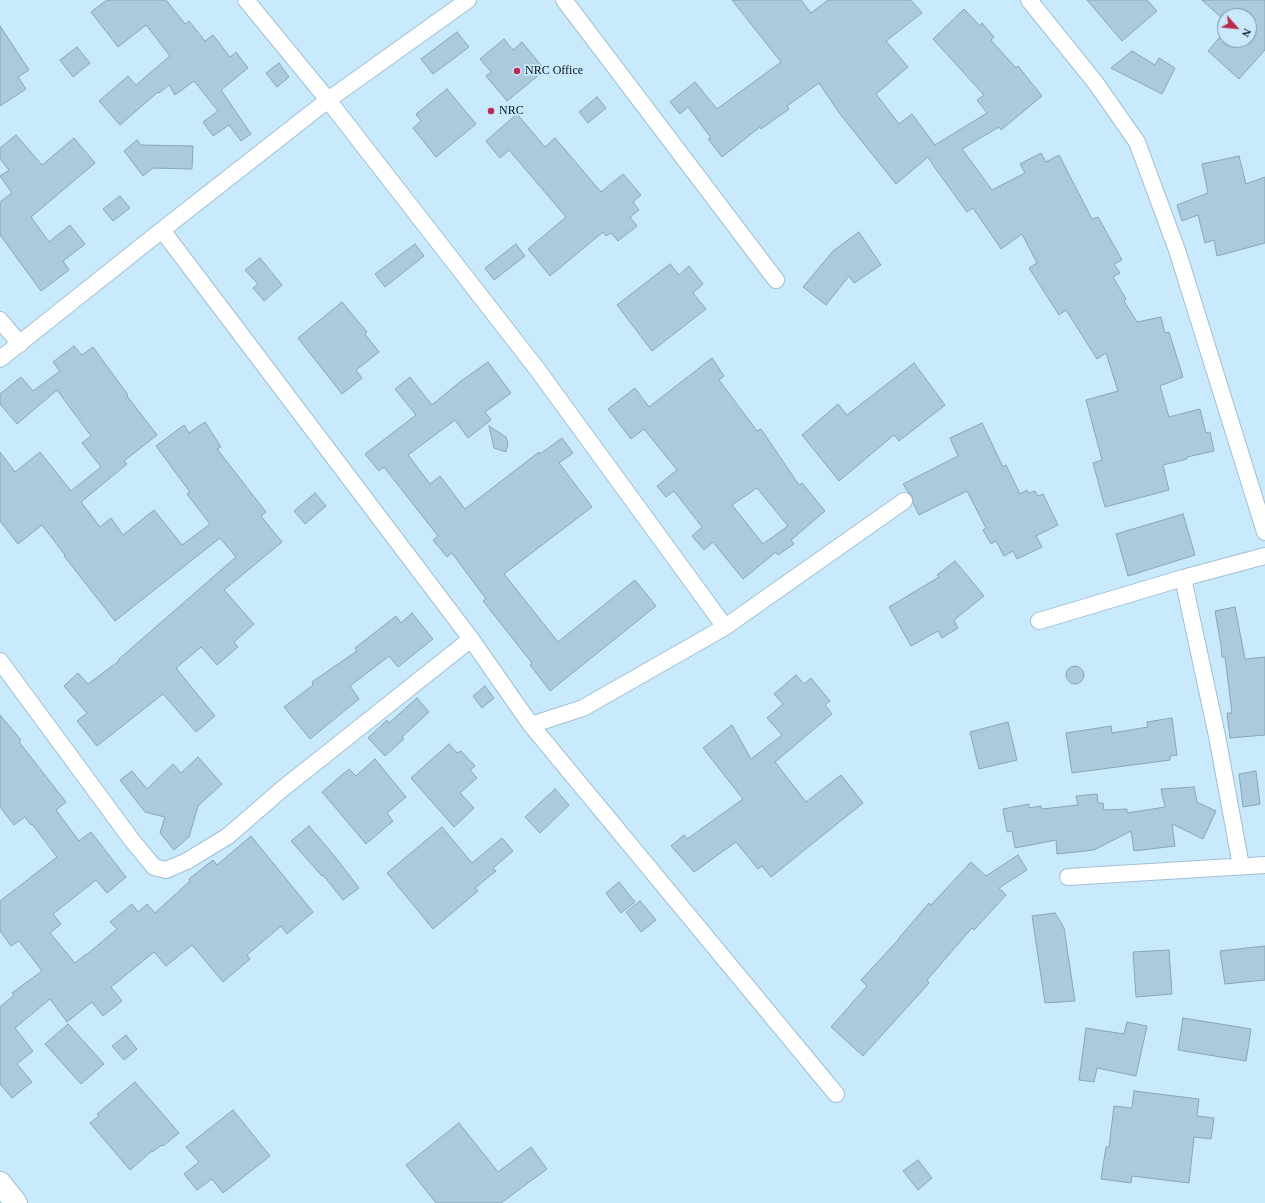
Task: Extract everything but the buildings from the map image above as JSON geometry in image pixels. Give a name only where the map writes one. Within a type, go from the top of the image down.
[{"type":"main road","points":[[0,1183],[16,1203]]},
{"type":"street","points":[[246,0],[328,100],[537,369],[725,627]]},
{"type":"street","points":[[0,359],[328,100],[468,0]]},
{"type":"street","points":[[564,0],[776,280]]},
{"type":"street","points":[[1029,0],[1095,82],[1137,142],[1177,250],[1265,532]]},
{"type":"street","points":[[162,230],[471,639],[531,725],[836,1094]]},
{"type":"street","points":[[0,320],[20,344]]},
{"type":"street","points":[[531,725],[583,708],[725,627],[904,501]]},
{"type":"street","points":[[1039,621],[1183,578],[1265,556]]},
{"type":"street","points":[[1183,578],[1217,736],[1241,866]]},
{"type":"street","points":[[0,662],[131,839],[154,867],[166,870],[187,861],[228,836],[281,790],[471,639]]},
{"type":"street","points":[[1068,877],[1241,866],[1265,866]]},
{"type":"place","name":"NRC Office","points":[[517,71]]},
{"type":"place","name":"NRC","points":[[491,111]]}]
